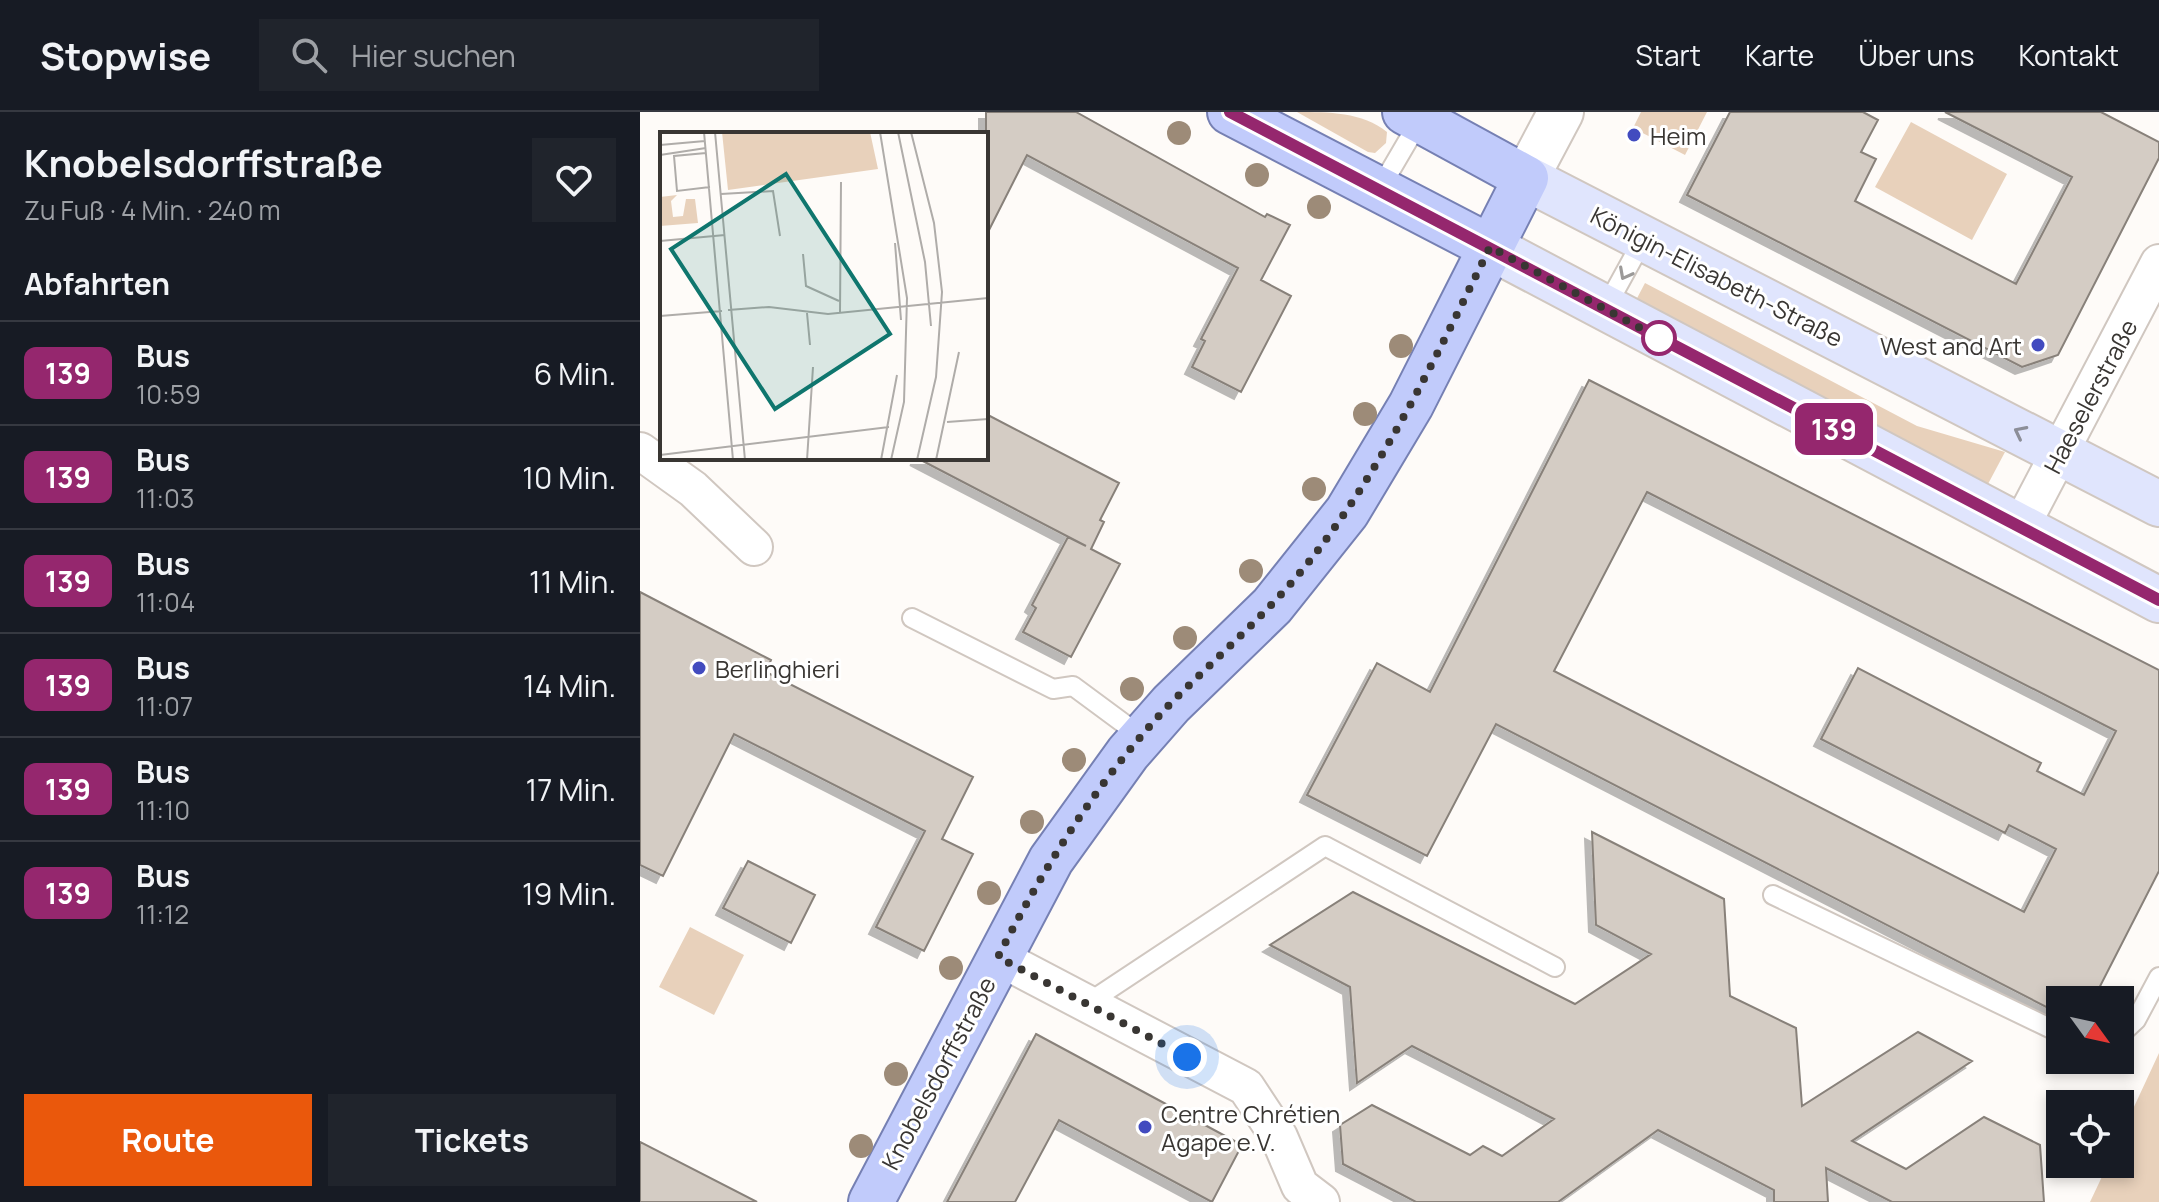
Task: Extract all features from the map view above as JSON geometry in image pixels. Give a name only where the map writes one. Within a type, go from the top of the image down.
[{"type":"main road","points":[[1230,112],[2159,600]]},
{"type":"main road","name":"Königin-Elisabeth-Straße","points":[[1412,116],[1526,178],[2159,504]]},
{"type":"main road","name":"Knobelsdorffstraße","points":[[871,1202],[1051,860],[1093,798],[1142,737],[1272,606],[1347,512],[1411,405],[1526,178]]},
{"type":"street","name":"Knobelsdorffstraße","points":[[1526,178],[1561,112]]},
{"type":"street","name":"Haeselerstraße","points":[[2020,528],[2159,263]]},
{"type":"street","points":[[640,451],[693,489],[754,547]]},
{"type":"street","points":[[998,957],[1246,1087],[1279,1137],[1300,1186],[1321,1202]]},
{"type":"lane","points":[[1379,190],[1412,116]]},
{"type":"lane","points":[[1605,309],[1644,238]]},
{"type":"lane","points":[[912,618],[1053,689],[1073,686],[1142,737]]},
{"type":"lane","points":[[1085,1005],[1325,846],[1555,967]]},
{"type":"lane","points":[[1773,895],[2046,1026]]},
{"type":"lane","points":[[2134,1022],[2159,977]]},
{"type":"shaded area","points":[[1297,112],[1333,113],[1367,120],[1387,132],[1386,143],[1375,153],[1368,152]]},
{"type":"shaded area","points":[[1641,112],[1707,112],[1685,155],[1633,128]]},
{"type":"shaded area","points":[[1911,122],[2007,174],[1972,240],[1875,187]]},
{"type":"shaded area","points":[[1645,283],[1917,426],[2005,452],[1988,484],[1634,304]]},
{"type":"shaded area","points":[[690,927],[744,955],[714,1015],[659,987]]},
{"type":"shaded area","points":[[2159,1053],[2159,1202],[2090,1202],[2101,1178],[2134,1178],[2134,1107]]},
{"type":"building","points":[[986,112],[1076,112],[1265,217],[1267,214],[1290,225],[1261,280],[1291,296],[1241,392],[1192,367],[1205,341],[1201,339],[1238,268],[1027,155],[988,232]]},
{"type":"building","points":[[1730,112],[1863,112],[1878,120],[1861,152],[1876,159],[1855,201],[2016,284],[2072,177],[1945,112],[2101,112],[2159,142],[2159,158],[2058,355],[2022,367],[1687,195]]},
{"type":"building","points":[[1589,380],[2159,670],[2159,871],[2100,986],[2046,986],[2046,1007],[1496,724],[1427,856],[1307,795],[1377,663],[1430,692]],"holes":[[[1647,492],[2116,731],[2084,795],[2037,771],[2041,763],[1858,668],[1821,739],[2005,833],[2009,825],[2056,849],[2024,912],[1554,671]]]},
{"type":"building","points":[[988,415],[1119,483],[1100,520],[1104,522],[1091,549],[1120,564],[1071,657],[1023,632],[1036,608],[1032,605],[1068,537],[1086,546],[921,460],[988,460]]},
{"type":"building","points":[[640,592],[771,660],[766,672],[973,777],[942,839],[973,854],[924,951],[876,927],[925,831],[734,734],[663,876],[640,865]]},
{"type":"building","points":[[1592,832],[1724,899],[1730,996],[1796,1028],[1802,1106],[1918,1032],[1972,1061],[1852,1141],[1906,1169],[1984,1117],[2040,1145],[2044,1202],[1892,1202],[1826,1168],[1828,1202],[1774,1202],[1774,1190],[1658,1130],[1558,1202],[1416,1202],[1343,1164],[1340,1125],[1372,1105],[1470,1155],[1483,1146],[1502,1156],[1554,1119],[1412,1046],[1357,1083],[1350,987],[1270,945],[1353,892],[1575,1004],[1651,954],[1596,925]]},
{"type":"building","points":[[748,861],[815,895],[791,943],[723,908]]},
{"type":"building","points":[[1036,1034],[1242,1145],[1212,1202],[1059,1120],[1015,1202],[947,1202]]},
{"type":"building","points":[[640,1142],[757,1202],[640,1202]]},
{"type":"bus line","name":"139","points":[[1230,112],[2159,600]]},
{"type":"place","name":"Heim","points":[[1634,135]]},
{"type":"place","name":"West and Art","points":[[2038,345]]},
{"type":"place","name":"Berlinghieri","points":[[699,668]]},
{"type":"place","name":"Centre Chrétien Agape e.V.","points":[[1145,1127]]},
{"type":"route","points":[[1187,1057],[998,957],[1051,860],[1128,753],[1171,704],[1272,606],[1347,512],[1381,460],[1411,405],[1490,247],[1659,338]]}]
